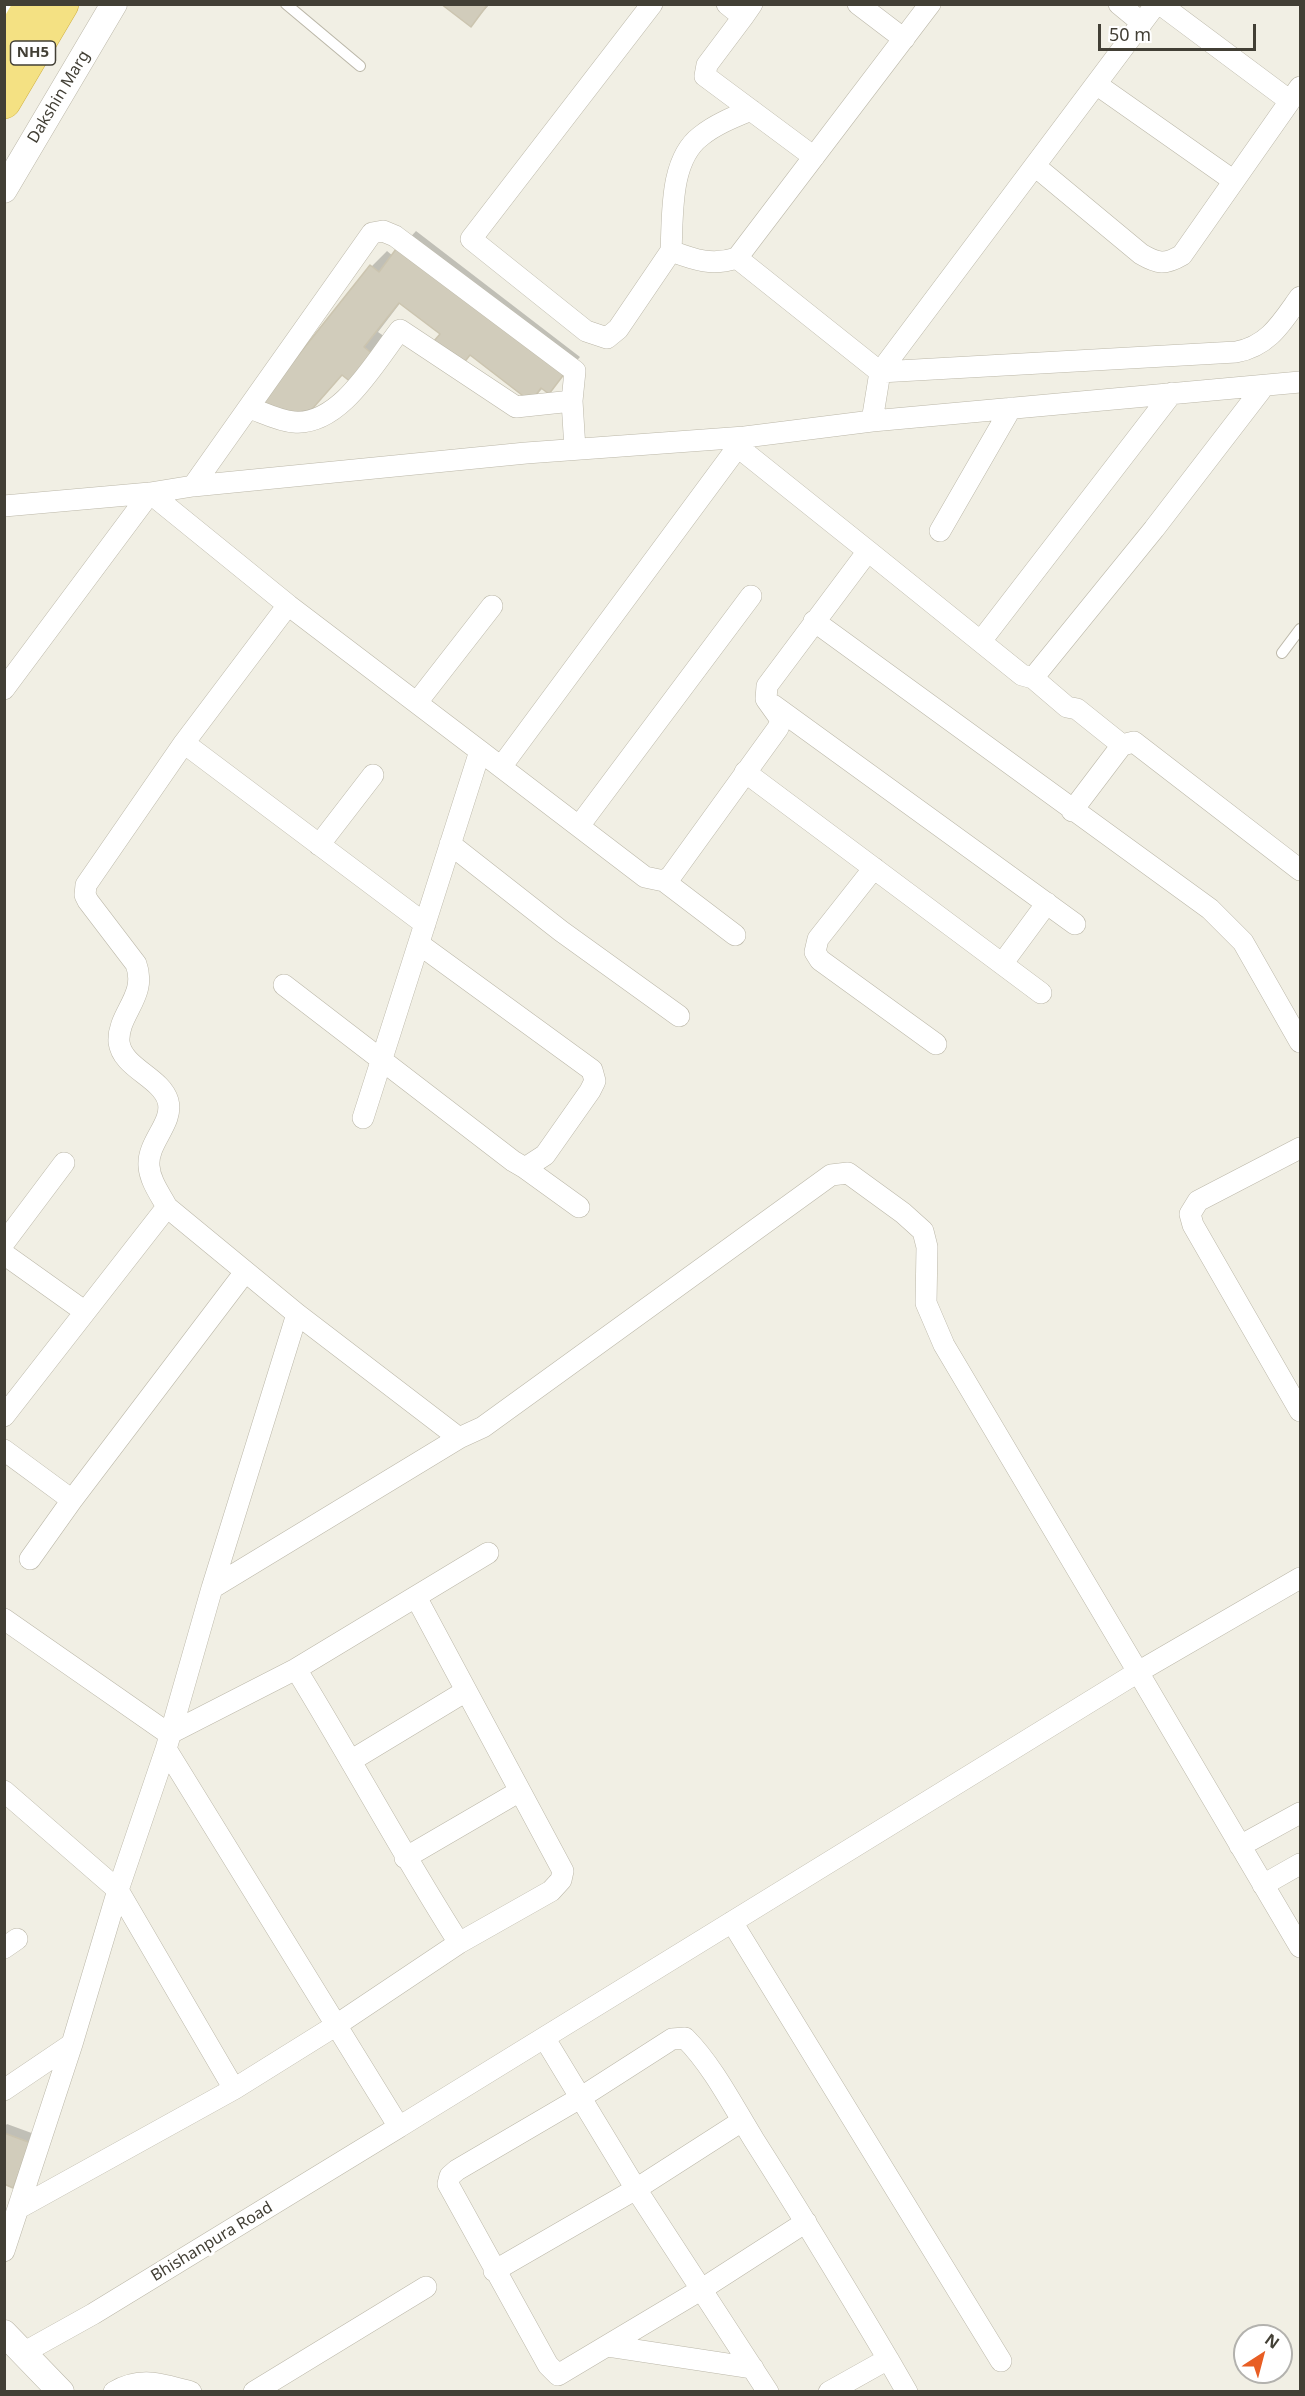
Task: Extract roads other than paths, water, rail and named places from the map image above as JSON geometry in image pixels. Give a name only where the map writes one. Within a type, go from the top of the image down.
[{"type":"highway","name":"NH5","points":[[4,50],[31,4]]},
{"type":"highway","name":"NH5","points":[[4,102],[63,4]]},
{"type":"street","points":[[4,14],[10,4]]},
{"type":"street","name":"Dakshin Marg","points":[[4,190],[114,4]]},
{"type":"street","points":[[652,4],[471,239],[586,331],[597,337],[607,338],[618,329],[671,251],[677,183],[687,153],[699,137],[725,121],[751,110]]},
{"type":"street","points":[[858,4],[904,39]]},
{"type":"street","points":[[671,251],[700,262],[713,264],[737,258],[930,4]]},
{"type":"street","points":[[1119,4],[1142,23]]},
{"type":"street","points":[[872,421],[880,372],[1142,23],[1158,4],[1295,94],[1182,255],[1167,264],[1156,263],[1141,254],[1035,166]]},
{"type":"street","points":[[741,9],[704,71],[710,81],[814,157]]},
{"type":"street","points":[[1096,84],[1233,182]]},
{"type":"street","points":[[193,486],[372,233],[383,231],[408,245],[575,371],[572,401],[575,449]]},
{"type":"street","points":[[737,258],[880,372],[1236,352],[1252,349],[1266,342],[1300,297]]},
{"type":"street","points":[[250,408],[296,422],[329,413],[343,403],[400,330],[516,406],[572,401]]},
{"type":"street","points":[[4,506],[575,449],[742,442],[872,421],[1300,382]]},
{"type":"street","points":[[1033,678],[1154,529],[1264,386]]},
{"type":"street","points":[[981,641],[1172,393]]},
{"type":"street","points":[[940,531],[1011,408]]},
{"type":"street","points":[[742,442],[868,551],[1022,675],[1033,678],[1067,707],[1077,709],[1122,745]]},
{"type":"street","points":[[501,767],[742,442]]},
{"type":"street","points":[[150,493],[288,605],[418,701],[645,877],[664,881],[735,935]]},
{"type":"street","points":[[4,689],[150,493]]},
{"type":"street","points":[[664,881],[671,876],[778,728],[781,720],[765,699],[766,686],[868,551]]},
{"type":"street","points":[[579,826],[751,596]]},
{"type":"street","points":[[288,605],[184,743],[86,885],[85,895],[136,964],[139,973],[137,995],[120,1034],[119,1044],[124,1054],[168,1100],[169,1109],[151,1148],[149,1165],[154,1184],[167,1207],[297,1314],[459,1438]]},
{"type":"street","points":[[418,701],[492,606]]},
{"type":"street","points":[[814,621],[1072,811],[1210,909],[1243,942],[1300,1042]]},
{"type":"street","points":[[765,699],[1075,924]]},
{"type":"street","points":[[1072,811],[1122,745],[1134,742],[1300,870]]},
{"type":"street","points":[[184,743],[318,845],[422,934],[592,1070],[595,1081],[590,1091],[545,1155],[525,1168]]},
{"type":"street","points":[[363,1118],[480,751]]},
{"type":"street","points":[[745,772],[1041,993]]},
{"type":"street","points":[[318,845],[373,775]]},
{"type":"street","points":[[450,844],[561,931],[678,1016]]},
{"type":"street","points":[[874,868],[818,939],[815,952],[820,960],[936,1044]]},
{"type":"street","points":[[1002,964],[1047,903]]},
{"type":"street","points":[[284,985],[579,1208]]},
{"type":"street","points":[[1300,1148],[1198,1201],[1190,1214],[1300,1411]]},
{"type":"street","points":[[4,1243],[64,1163]]},
{"type":"street","points":[[212,1588],[459,1438],[483,1427],[831,1175],[848,1173],[923,1231],[927,1247],[926,1303],[944,1345],[1300,1947]]},
{"type":"street","points":[[4,1416],[167,1207]]},
{"type":"street","points":[[4,1254],[84,1311]]},
{"type":"street","points":[[30,1559],[72,1500],[246,1272]]},
{"type":"street","points":[[4,2252],[72,2044],[117,1890],[167,1741],[297,1314]]},
{"type":"street","points":[[4,1450],[72,1500]]},
{"type":"street","points":[[167,1741],[296,1669],[488,1553]]},
{"type":"street","name":"Bhishanpura Road","points":[[23,2353],[93,2314],[545,2039],[1138,1672],[1300,1578]]},
{"type":"street","points":[[19,2208],[234,2089],[335,2026],[459,1943],[550,1891],[561,1880],[563,1871],[416,1597]]},
{"type":"street","points":[[4,1619],[167,1741],[335,2026],[399,2127]]},
{"type":"street","points":[[296,1669],[352,1760],[405,1858],[459,1943]]},
{"type":"street","points":[[352,1760],[466,1691]]},
{"type":"street","points":[[4,1791],[117,1890],[234,2089]]},
{"type":"street","points":[[405,1858],[520,1791]]},
{"type":"street","points":[[1240,1846],[1300,1813]]},
{"type":"street","points":[[1263,1885],[1300,1864]]},
{"type":"street","points":[[732,1922],[1001,2361]]},
{"type":"street","points":[[806,2222],[702,2289],[558,2375],[548,2365],[494,2271],[448,2184],[450,2176],[580,2098],[672,2039],[685,2038],[696,2049],[806,2222],[907,2391]]},
{"type":"street","points":[[545,2039],[636,2189],[768,2391]]},
{"type":"street","points":[[4,2090],[72,2044]]},
{"type":"street","points":[[494,2271],[636,2189],[742,2121]]},
{"type":"street","points":[[254,2391],[426,2287]]},
{"type":"street","points":[[4,2333],[61,2391]]},
{"type":"street","points":[[608,2346],[753,2368]]},
{"type":"street","points":[[829,2391],[888,2359]]},
{"type":"street","points":[[114,2391],[125,2385],[155,2381],[191,2391]]},
{"type":"lane","points":[[286,4],[360,66]]},
{"type":"lane","points":[[1282,653],[1300,628]]}]
